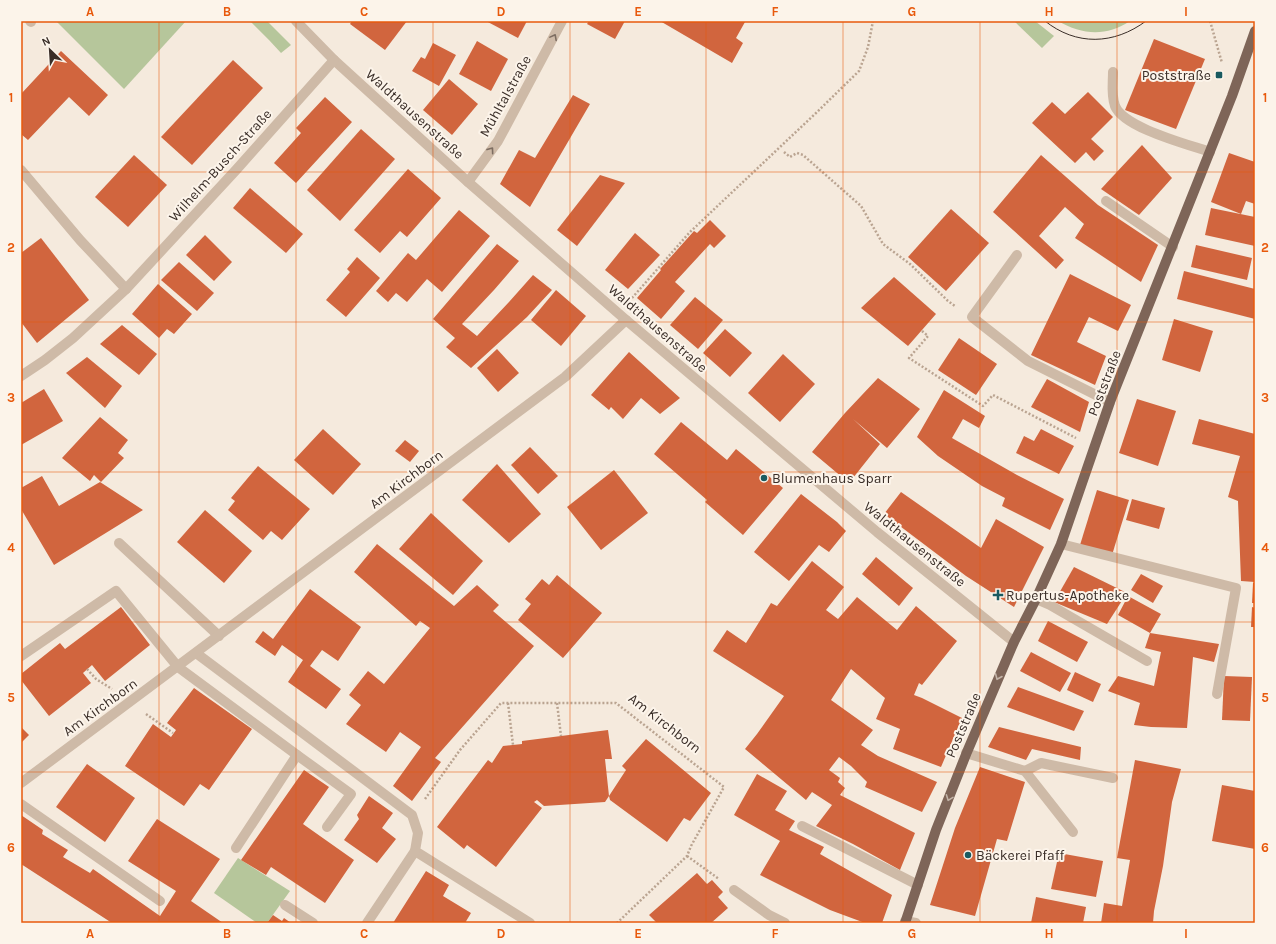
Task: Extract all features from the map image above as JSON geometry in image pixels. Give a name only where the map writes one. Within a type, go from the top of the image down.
[{"type":"main road","name":"Poststraße","points":[[905,922],[936,830],[966,753],[1014,642],[1036,599],[1061,544],[1110,402],[1173,247],[1232,96],[1255,32]]},
{"type":"street","name":"Waldthausenstraße","points":[[296,21],[334,60],[468,182],[626,320],[877,532],[1014,642]]},
{"type":"street","name":"Mühltalstraße","points":[[468,182],[498,141],[562,21]]},
{"type":"street","name":"Wilhelm-Busch-Straße","points":[[21,376],[45,360],[73,338],[126,289],[236,170],[334,60]]},
{"type":"street","points":[[1113,72],[1112,97],[1116,108],[1125,119],[1144,130],[1210,152]]},
{"type":"street","points":[[21,170],[80,240],[126,289]]},
{"type":"street","points":[[1106,201],[1173,247]]},
{"type":"street","points":[[1017,255],[972,317],[1028,361],[1110,402]]},
{"type":"street","name":"Am Kirchborn","points":[[21,783],[565,378],[626,320]]},
{"type":"street","points":[[119,543],[219,636]]},
{"type":"street","points":[[1061,544],[1236,588],[1217,694]]},
{"type":"street","points":[[21,656],[116,591],[178,666],[351,794],[327,827]]},
{"type":"street","points":[[1036,599],[1050,605],[1146,661]]},
{"type":"street","points":[[196,653],[412,815],[418,833],[415,851],[367,923]]},
{"type":"street","points":[[966,753],[1025,771],[1073,832]]},
{"type":"street","points":[[236,848],[297,755]]},
{"type":"street","points":[[1025,771],[1041,763],[1113,778]]},
{"type":"street","points":[[21,804],[160,901]]},
{"type":"street","points":[[802,826],[918,885]]},
{"type":"street","points":[[415,851],[530,923]]},
{"type":"street","points":[[734,890],[769,915],[785,923]]},
{"type":"street","points":[[285,905],[313,923]]},
{"type":"street","points":[[905,922],[916,923]]},
{"type":"path","points":[[632,298],[690,232],[822,108],[859,71],[868,47],[873,21]]},
{"type":"path","points":[[1210,21],[1223,68]]},
{"type":"path","points":[[784,152],[790,157],[797,154],[803,155],[861,206],[883,244],[910,264],[948,301],[972,317]]},
{"type":"path","points":[[922,331],[928,336],[909,358],[984,406],[993,395],[1080,440]]},
{"type":"path","points":[[87,669],[96,679],[115,692]]},
{"type":"path","points":[[412,815],[460,750],[501,703],[508,703],[513,745]]},
{"type":"path","name":"Am Kirchborn","points":[[508,703],[616,703],[724,787],[691,846],[687,856],[617,923]]},
{"type":"path","points":[[557,703],[561,736]]},
{"type":"path","points":[[141,710],[173,733]]},
{"type":"path","points":[[687,856],[734,890]]},
{"type":"green space","points":[[56,21],[186,21],[124,89]]},
{"type":"green space","points":[[250,21],[267,21],[291,45],[281,53]]},
{"type":"green space","points":[[1014,21],[1035,21],[1054,36],[1042,48]]},
{"type":"green space","points":[[1058,21],[1130,21],[1112,30],[1094,32],[1076,29]]},
{"type":"green space","points":[[238,858],[290,891],[267,923],[257,923],[214,893]]},
{"type":"building","points":[[352,21],[407,21],[385,50],[350,24]]},
{"type":"building","points":[[486,21],[527,21],[518,38]]},
{"type":"building","points":[[589,21],[625,21],[615,39],[587,24]]},
{"type":"building","points":[[660,21],[743,21],[745,22],[736,38],[743,43],[732,63]]},
{"type":"building","points":[[1154,39],[1205,59],[1176,129],[1125,110]]},
{"type":"building","points":[[477,41],[508,59],[491,91],[459,74]]},
{"type":"building","points":[[433,43],[456,55],[439,86],[412,71],[421,57],[425,59]]},
{"type":"building","points":[[61,51],[108,95],[89,116],[69,97],[28,140],[21,134],[21,94]]},
{"type":"building","points":[[233,60],[263,88],[192,165],[161,137]]},
{"type":"building","points":[[449,79],[478,104],[452,135],[423,110]]},
{"type":"building","points":[[1088,92],[1113,117],[1091,139],[1104,151],[1094,161],[1086,152],[1075,163],[1032,123],[1052,102],[1065,114]]},
{"type":"building","points":[[573,95],[590,104],[530,207],[500,184],[519,150],[535,158]]},
{"type":"building","points":[[325,97],[352,122],[296,183],[274,163],[301,133],[296,128]]},
{"type":"building","points":[[361,129],[395,159],[340,221],[307,190]]},
{"type":"building","points":[[1142,145],[1172,178],[1139,215],[1101,189]]},
{"type":"building","points":[[1229,153],[1255,162],[1255,204],[1246,201],[1241,214],[1211,202]]},
{"type":"building","points":[[134,155],[167,185],[128,227],[95,197]]},
{"type":"building","points":[[1041,155],[1098,205],[1158,245],[1141,282],[1075,238],[1084,224],[1065,207],[1039,236],[1064,260],[1056,269],[993,212]]},
{"type":"building","points":[[408,169],[441,198],[407,237],[400,231],[380,253],[354,230]]},
{"type":"building","points":[[600,175],[625,183],[577,246],[557,230]]},
{"type":"building","points":[[250,188],[303,234],[286,253],[233,208]]},
{"type":"building","points":[[1211,208],[1255,217],[1255,246],[1205,235]]},
{"type":"building","points":[[951,209],[989,243],[946,291],[908,257]]},
{"type":"building","points":[[459,210],[490,236],[442,292],[427,279],[407,302],[396,293],[388,302],[376,291],[408,253],[416,260]]},
{"type":"building","points":[[710,220],[726,236],[714,248],[710,244],[675,282],[685,291],[661,319],[637,298],[661,270],[660,269],[694,231],[697,233]]},
{"type":"building","points":[[635,233],[660,255],[628,289],[605,270]]},
{"type":"building","points":[[205,235],[232,262],[214,281],[186,255]]},
{"type":"building","points":[[41,238],[89,300],[37,343],[21,322],[21,253]]},
{"type":"building","points":[[497,244],[519,261],[462,324],[477,336],[533,275],[552,290],[527,317],[471,368],[446,347],[455,338],[433,319]]},
{"type":"building","points":[[1196,245],[1252,258],[1247,280],[1191,267]]},
{"type":"building","points":[[357,257],[380,278],[346,317],[326,300],[350,272],[347,269]]},
{"type":"building","points":[[179,262],[214,293],[197,311],[161,280]]},
{"type":"building","points":[[1184,271],[1255,289],[1255,319],[1177,299]]},
{"type":"building","points":[[1070,274],[1131,305],[1118,331],[1089,317],[1077,342],[1106,356],[1095,385],[1031,355]]},
{"type":"building","points":[[894,277],[936,314],[908,346],[861,308]]},
{"type":"building","points":[[158,284],[192,314],[174,334],[167,329],[159,338],[132,314]]},
{"type":"building","points":[[556,290],[586,316],[561,346],[531,320]]},
{"type":"building","points":[[695,297],[723,320],[698,349],[670,325]]},
{"type":"building","points":[[1174,319],[1213,331],[1200,372],[1162,360]]},
{"type":"building","points":[[122,325],[157,354],[139,375],[100,344]]},
{"type":"building","points":[[725,329],[752,353],[730,377],[703,353]]},
{"type":"building","points":[[959,338],[997,364],[976,395],[938,370]]},
{"type":"building","points":[[497,349],[519,373],[498,392],[477,368]]},
{"type":"building","points":[[629,352],[680,398],[660,414],[641,398],[623,419],[611,407],[609,410],[591,395]]},
{"type":"building","points":[[783,354],[815,384],[780,422],[748,393]]},
{"type":"building","points":[[87,357],[122,386],[105,408],[66,373]]},
{"type":"building","points":[[878,378],[920,409],[887,448],[853,419],[880,444],[849,483],[812,452],[845,413]]},
{"type":"building","points":[[1047,379],[1089,402],[1080,432],[1031,407]]},
{"type":"building","points":[[44,389],[63,421],[21,445],[21,403]]},
{"type":"building","points":[[944,390],[985,416],[979,428],[963,419],[952,438],[1017,475],[1064,499],[1050,530],[1002,506],[1005,498],[982,486],[938,456],[917,437]]},
{"type":"building","points":[[1137,399],[1176,411],[1158,466],[1119,453]]},
{"type":"building","points":[[100,417],[128,440],[118,453],[124,458],[101,482],[94,475],[90,481],[62,458]]},
{"type":"building","points":[[1199,419],[1255,434],[1255,582],[1241,581],[1238,501],[1228,497],[1240,456],[1192,444]]},
{"type":"building","points":[[681,422],[727,460],[736,449],[783,488],[743,535],[705,502],[707,500],[654,454]]},
{"type":"building","points":[[323,429],[361,464],[333,495],[294,460]]},
{"type":"building","points":[[1041,429],[1074,446],[1059,474],[1016,453],[1024,436],[1034,441]]},
{"type":"building","points":[[405,440],[419,451],[410,462],[395,451]]},
{"type":"building","points":[[530,447],[558,476],[538,494],[511,465]]},
{"type":"building","points":[[497,464],[541,514],[509,543],[462,500]]},
{"type":"building","points":[[258,466],[310,509],[282,540],[271,531],[263,540],[228,510],[235,501],[231,498]]},
{"type":"building","points":[[614,470],[648,513],[601,550],[567,507]]},
{"type":"building","points":[[42,476],[59,506],[100,482],[143,510],[54,565],[21,509],[21,488]]},
{"type":"building","points":[[1097,490],[1129,500],[1112,555],[1080,545]]},
{"type":"building","points":[[901,492],[981,548],[996,519],[1044,547],[1014,607],[966,576],[884,514]]},
{"type":"building","points":[[801,494],[837,522],[846,531],[829,552],[819,545],[789,581],[754,552]]},
{"type":"building","points":[[1132,499],[1165,508],[1159,529],[1126,520]]},
{"type":"building","points":[[205,510],[252,551],[224,583],[177,542]]},
{"type":"building","points":[[431,513],[483,561],[453,595],[399,549]]},
{"type":"building","points":[[377,544],[454,606],[477,585],[499,605],[493,611],[534,646],[435,758],[441,762],[412,801],[393,786],[421,747],[400,732],[386,752],[346,724],[361,705],[349,695],[368,671],[384,684],[430,628],[420,621],[416,626],[354,572]]},
{"type":"building","points":[[876,557],[913,588],[899,606],[862,574]]},
{"type":"building","points":[[812,561],[844,587],[826,610],[838,619],[857,597],[897,630],[916,606],[957,641],[922,685],[919,683],[914,695],[962,718],[941,767],[893,749],[900,729],[876,719],[885,698],[851,669],[831,700],[873,730],[861,745],[878,756],[937,782],[922,812],[865,787],[867,782],[851,766],[839,757],[829,770],[840,778],[838,782],[845,788],[840,795],[915,833],[900,870],[853,844],[816,826],[832,805],[812,792],[806,800],[745,749],[784,696],[713,651],[727,630],[746,643],[771,603],[777,606]]},
{"type":"building","points":[[1074,567],[1127,593],[1107,624],[1054,602]]},
{"type":"building","points":[[1141,574],[1163,586],[1153,603],[1131,590]]},
{"type":"building","points":[[557,575],[602,613],[563,658],[518,620],[531,604],[525,599],[542,579],[549,585]]},
{"type":"building","points":[[1253,583],[1255,583],[1255,603],[1252,603]]},
{"type":"building","points":[[310,589],[361,627],[338,661],[322,650],[310,666],[341,689],[326,709],[288,682],[303,660],[282,645],[275,656],[255,642],[263,631],[273,639]]},
{"type":"building","points":[[1128,596],[1161,614],[1150,633],[1118,615]]},
{"type":"building","points":[[121,607],[150,645],[105,681],[92,665],[83,673],[91,683],[49,716],[21,680],[21,674],[60,643],[65,649]]},
{"type":"building","points":[[1252,607],[1255,608],[1255,627],[1251,627]]},
{"type":"building","points":[[1048,621],[1088,642],[1077,662],[1038,641]]},
{"type":"building","points":[[1150,633],[1219,644],[1214,662],[1193,657],[1187,728],[1134,725],[1140,703],[1108,691],[1118,676],[1154,686],[1161,652],[1145,648]]},
{"type":"building","points":[[1031,652],[1071,673],[1060,692],[1020,671]]},
{"type":"building","points":[[1075,672],[1101,684],[1093,702],[1067,690]]},
{"type":"building","points":[[1224,676],[1252,677],[1250,721],[1222,720]]},
{"type":"building","points":[[1018,687],[1084,711],[1074,731],[1007,707]]},
{"type":"building","points":[[194,688],[252,729],[209,790],[200,784],[184,806],[125,766],[153,724],[171,737],[176,730],[167,723]]},
{"type":"building","points":[[21,727],[29,735],[21,743]]},
{"type":"building","points":[[999,727],[1081,747],[1080,760],[1032,749],[1026,760],[988,747]]},
{"type":"building","points":[[608,730],[612,759],[605,759],[609,796],[605,802],[544,806],[537,800],[534,802],[542,808],[496,867],[467,845],[464,849],[437,827],[488,760],[492,763],[503,746],[522,744],[522,741]]},
{"type":"building","points":[[646,739],[711,793],[690,821],[684,818],[667,842],[610,800],[609,796],[626,770],[622,766]]},
{"type":"building","points":[[1135,760],[1181,769],[1172,802],[1153,923],[1101,923],[1104,903],[1122,906],[1130,860],[1117,858]]},
{"type":"building","points":[[87,764],[135,798],[105,842],[56,807]]},
{"type":"building","points":[[980,767],[1025,782],[1007,841],[997,839],[975,916],[930,905],[955,828]]},
{"type":"building","points":[[304,770],[329,787],[303,824],[354,860],[325,903],[271,867],[266,875],[241,860]]},
{"type":"building","points":[[757,774],[787,791],[775,810],[795,821],[789,830],[824,847],[820,854],[892,895],[882,923],[865,923],[830,910],[760,875],[780,841],[734,815]]},
{"type":"building","points":[[1222,785],[1255,791],[1255,849],[1212,841]]},
{"type":"building","points":[[369,796],[393,813],[382,828],[396,839],[377,863],[344,840],[359,819],[357,815]]},
{"type":"building","points":[[21,815],[43,830],[42,834],[68,850],[63,857],[90,873],[93,869],[160,916],[176,891],[128,861],[157,819],[220,859],[191,901],[223,923],[112,923],[21,864]]},
{"type":"building","points":[[1059,853],[1103,861],[1096,897],[1051,889]]},
{"type":"building","points":[[426,871],[449,885],[443,896],[471,913],[465,923],[393,923]]},
{"type":"building","points":[[697,873],[707,884],[712,880],[723,892],[718,897],[728,908],[711,923],[657,923],[649,915]]},
{"type":"building","points":[[1036,897],[1086,907],[1083,923],[1031,923]]},
{"type":"building","points":[[273,915],[282,921],[284,918],[291,923],[267,923]]},
{"type":"tram line","points":[[1045,21],[1069,35],[1095,39],[1121,35],[1146,21]]},
{"type":"place","name":"Poststraße","points":[[1219,75]]},
{"type":"place","name":"Blumenhaus Sparr","points":[[764,478]]},
{"type":"place","name":"Rupertus-Apotheke","points":[[998,595]]},
{"type":"place","name":"Bäckerei Pfaff","points":[[968,855]]}]
